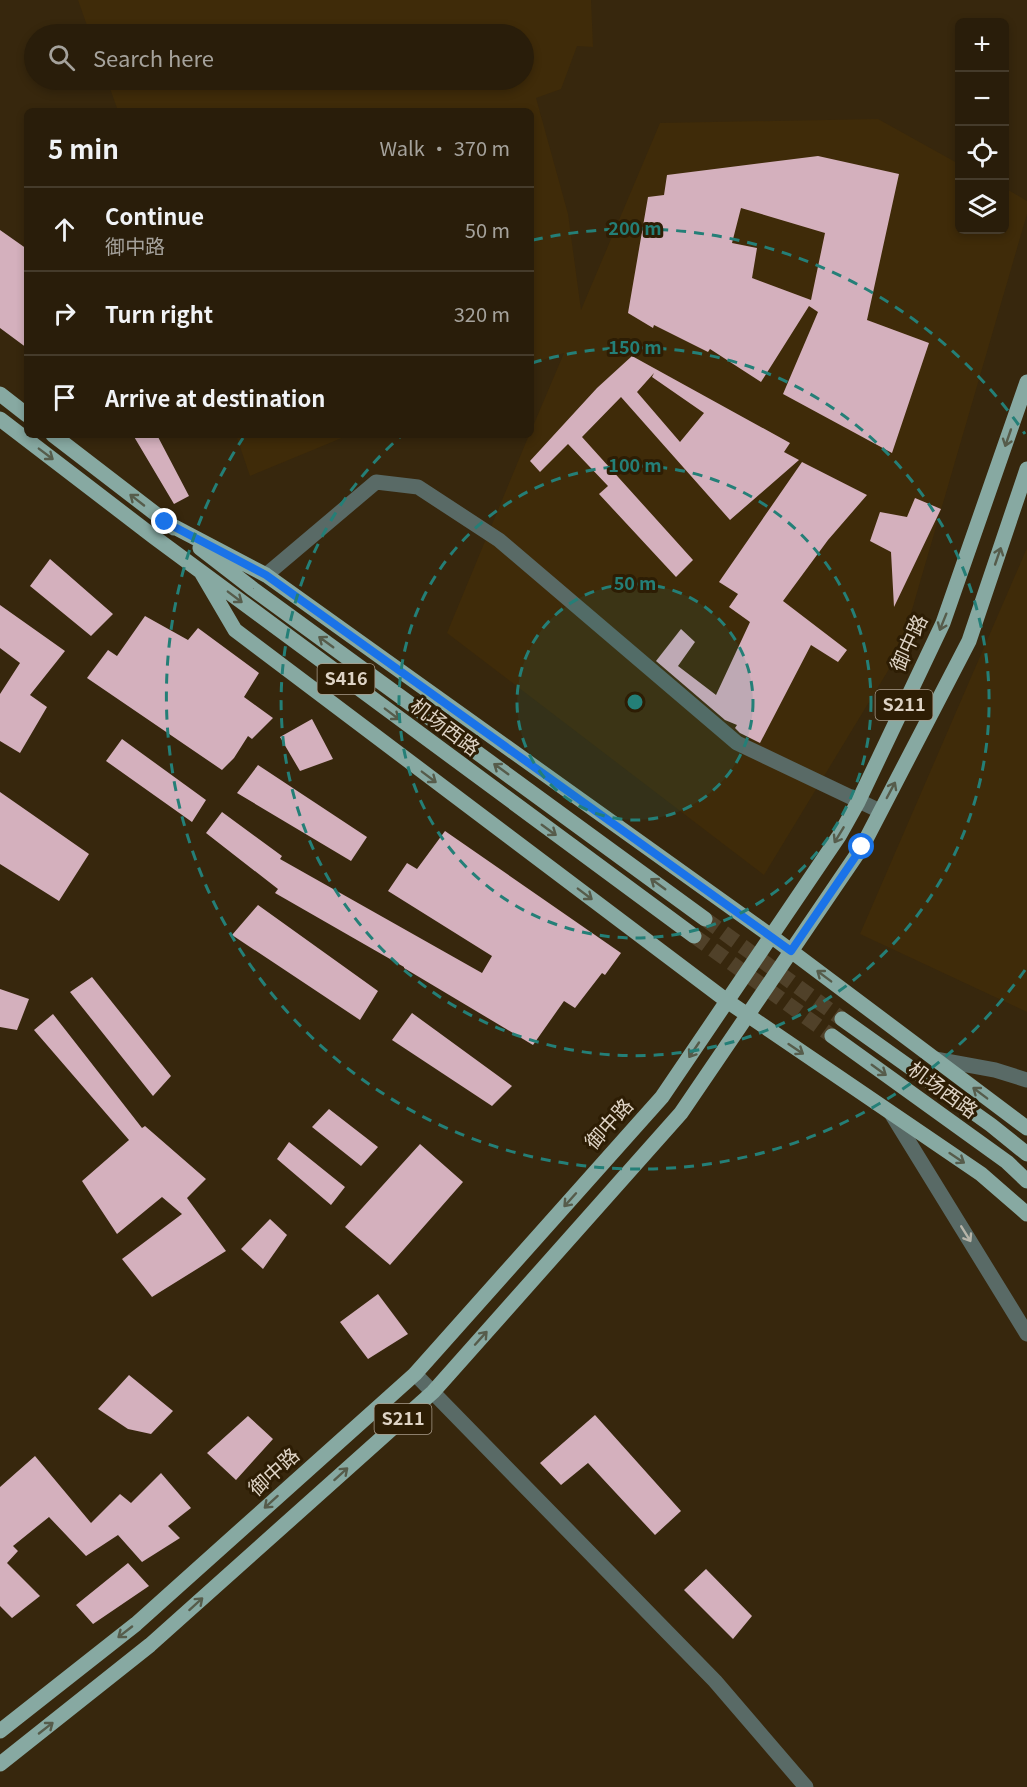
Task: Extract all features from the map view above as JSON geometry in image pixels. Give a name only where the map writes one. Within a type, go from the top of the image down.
[{"type":"main road","name":"御中路","points":[[0,1731],[136,1624],[415,1374],[662,1097],[839,836],[858,802],[942,623],[1027,382]]},
{"type":"main road","points":[[0,394],[24,413]]},
{"type":"main road","name":"机场西路","points":[[0,419],[24,437]]},
{"type":"main road","name":"机场西路","points":[[25,438],[201,572],[694,936]]},
{"type":"main road","name":"S416","points":[[57,438],[253,589],[705,919]]},
{"type":"main road","name":"S211","points":[[0,1764],[150,1645],[433,1392],[681,1113],[862,847],[969,640],[1027,469]]},
{"type":"main road","points":[[165,522],[266,575],[771,936],[1027,1128]]},
{"type":"main road","points":[[201,572],[235,630],[747,1016],[981,1174],[1027,1214]]},
{"type":"main road","points":[[842,1019],[991,1125],[1027,1154]]},
{"type":"main road","name":"机场西路","points":[[832,1036],[1007,1162],[1027,1181]]},
{"type":"street","points":[[266,575],[376,482],[418,487],[499,540],[737,743],[880,811]]},
{"type":"street","points":[[935,1059],[995,1070],[1027,1080]]},
{"type":"street","points":[[891,1113],[1027,1334]]},
{"type":"street","points":[[415,1374],[715,1681],[806,1787]]},
{"type":"shaded area","points":[[78,0],[591,0],[593,47],[577,46],[561,89],[536,98],[568,214],[581,310],[660,123],[878,119],[955,162],[955,234],[1009,234],[1009,190],[1027,201],[1027,214],[900,651],[764,875],[447,633],[528,438],[534,438],[534,424],[564,353],[534,363],[534,108],[117,108],[111,90],[534,90],[534,24],[86,24]]},
{"type":"shaded area","points":[[237,438],[342,438],[250,476]]},
{"type":"shaded area","points":[[1027,548],[1027,1012],[860,934]]},
{"type":"building","points":[[818,156],[899,174],[867,320],[929,343],[892,453],[783,394],[818,312],[809,306],[761,382],[710,349],[708,352],[654,325],[653,328],[628,313],[648,197],[664,195],[667,175]],"holes":[[[741,208],[825,233],[811,300],[752,278],[757,248],[732,243]]]},
{"type":"building","points":[[0,230],[24,247],[24,346],[0,328]]},
{"type":"building","points":[[632,356],[790,443],[784,452],[799,460],[730,520],[621,397],[582,437],[693,560],[676,577],[599,494],[608,486],[568,444],[540,472],[530,461],[597,388]],"holes":[[[654,373],[652,377],[704,413],[680,442],[637,392]]]},
{"type":"building","points":[[135,438],[159,438],[189,496],[174,504]]},
{"type":"building","points":[[802,462],[867,495],[828,540],[783,601],[847,650],[838,662],[811,645],[760,743],[740,733],[735,728],[737,725],[725,720],[656,661],[681,629],[695,642],[678,666],[716,695],[750,622],[729,607],[738,594],[719,582]]},
{"type":"building","points":[[915,498],[941,509],[894,607],[891,552],[870,541],[880,512],[907,517]]},
{"type":"building","points":[[50,559],[113,614],[91,636],[30,586]]},
{"type":"building","points":[[0,605],[65,651],[30,695],[47,707],[20,753],[0,741],[0,694],[20,663],[0,648]]},
{"type":"building","points":[[145,616],[188,640],[198,628],[259,673],[244,697],[273,718],[252,739],[248,736],[234,758],[222,770],[87,678],[108,650],[117,656]]},
{"type":"building","points":[[312,719],[333,759],[300,771],[280,737]]},
{"type":"building","points":[[122,739],[206,800],[192,822],[106,761]]},
{"type":"building","points":[[258,765],[367,837],[351,861],[237,793]]},
{"type":"building","points":[[0,792],[89,854],[59,901],[0,864]]},
{"type":"building","points":[[222,812],[282,856],[280,859],[482,973],[492,956],[388,891],[407,863],[417,869],[445,831],[621,953],[605,975],[602,973],[575,1008],[564,1001],[533,1045],[275,893],[278,889],[206,833]]},
{"type":"building","points":[[258,905],[378,991],[360,1020],[232,935]]},
{"type":"building","points":[[92,977],[171,1076],[153,1096],[70,992]]},
{"type":"building","points":[[0,989],[29,999],[17,1030],[0,1027]]},
{"type":"building","points":[[412,1013],[512,1086],[492,1106],[392,1040]]},
{"type":"building","points":[[53,1014],[142,1128],[145,1126],[206,1179],[187,1198],[226,1251],[152,1297],[122,1259],[182,1214],[162,1197],[117,1234],[82,1181],[129,1140],[34,1030]]},
{"type":"building","points":[[329,1109],[378,1147],[361,1166],[312,1127]]},
{"type":"building","points":[[289,1142],[345,1187],[331,1205],[277,1159]]},
{"type":"building","points":[[420,1144],[463,1182],[390,1265],[345,1227]]},
{"type":"building","points":[[270,1219],[287,1235],[263,1269],[241,1249]]},
{"type":"building","points":[[378,1294],[408,1334],[368,1359],[340,1322]]},
{"type":"building","points":[[129,1375],[173,1411],[151,1434],[128,1429],[98,1409]]},
{"type":"building","points":[[595,1415],[681,1511],[655,1535],[588,1463],[561,1485],[540,1463]]},
{"type":"building","points":[[248,1416],[273,1439],[236,1480],[207,1453]]},
{"type":"building","points":[[35,1456],[91,1523],[120,1494],[131,1503],[161,1473],[191,1508],[168,1526],[180,1538],[142,1562],[118,1535],[86,1556],[49,1517],[13,1546],[18,1551],[7,1563],[40,1596],[12,1618],[0,1606],[0,1487]]},
{"type":"building","points":[[128,1563],[149,1586],[93,1624],[76,1605]]},
{"type":"building","points":[[706,1569],[752,1616],[733,1639],[684,1590]]},
{"type":"tunnel","points":[[705,919],[842,1019]]},
{"type":"tunnel","points":[[694,936],[832,1036]]},
{"type":"route","points":[[165,522],[266,575],[791,951],[862,847]]}]
